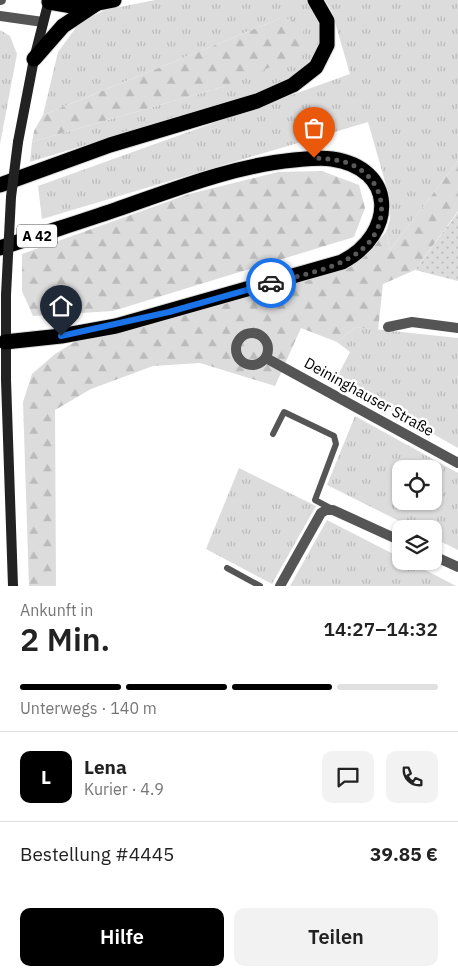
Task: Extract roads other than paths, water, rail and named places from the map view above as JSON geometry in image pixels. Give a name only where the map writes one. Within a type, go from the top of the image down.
[{"type":"highway","points":[[46,1],[67,7],[114,0]]},
{"type":"highway","points":[[0,185],[46,167],[110,146],[257,102],[293,85],[316,67],[327,44],[327,21],[315,0]]},
{"type":"highway","points":[[34,59],[63,26],[96,4]]},
{"type":"highway","points":[[0,259],[75,224],[222,174],[268,163],[314,158],[332,159],[350,164],[361,169],[376,187],[381,198],[382,211],[378,227],[369,242],[351,257],[337,263],[116,326],[61,336],[5,342]]},
{"type":"highway","points":[[0,177],[46,167]]},
{"type":"highway","name":"A 42","points":[[0,248],[75,224]]},
{"type":"main road","points":[[13,586],[5,342],[11,197],[18,142],[46,1]]},
{"type":"street","points":[[0,16],[43,22]]},
{"type":"street","points":[[388,327],[412,322],[458,328]]},
{"type":"street","name":"Deininghauser Straße","points":[[266,358],[458,463]]},
{"type":"street","points":[[280,586],[320,514],[326,510],[333,510],[392,537]]},
{"type":"street","points":[[442,560],[458,567]]},
{"type":"lane","points":[[273,434],[284,412],[334,436],[336,444],[315,500],[333,510]]},
{"type":"lane","points":[[227,568],[260,586]]}]
